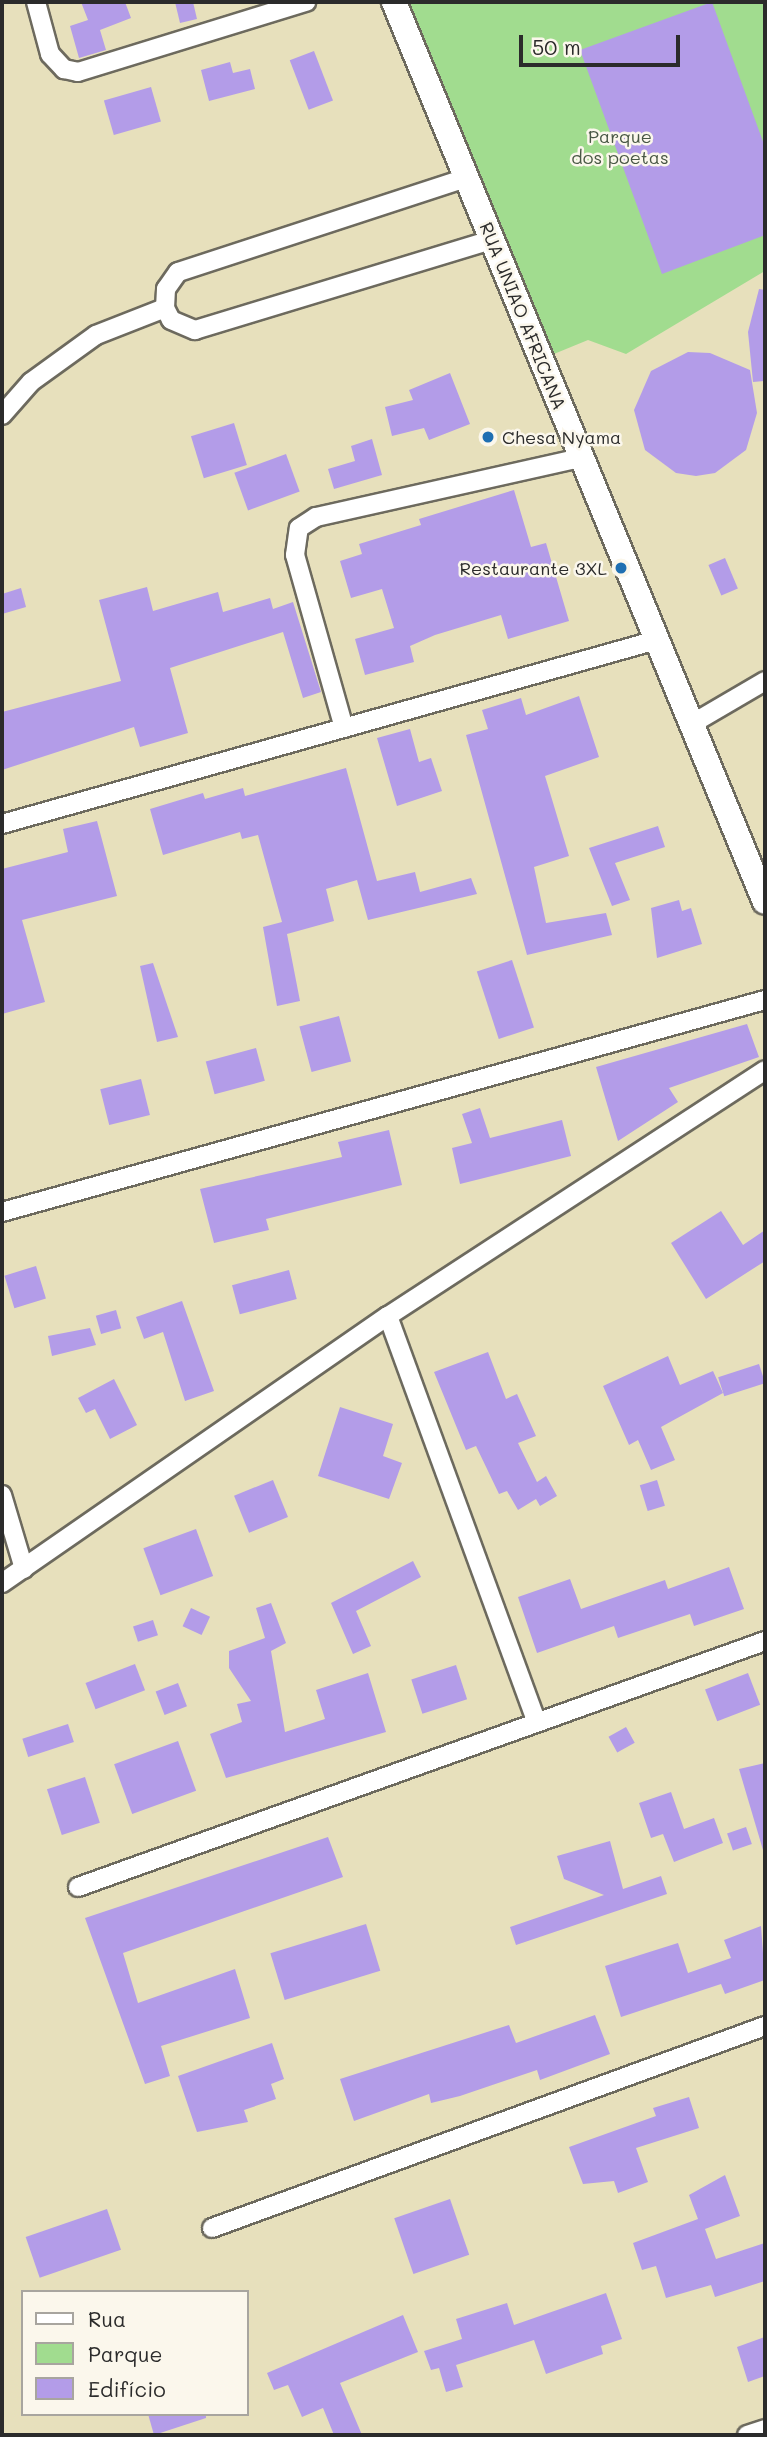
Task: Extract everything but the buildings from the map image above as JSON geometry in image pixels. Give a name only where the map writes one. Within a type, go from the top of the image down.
[{"type":"main road","name":"RUA UNIAO AFRICANA","points":[[394,2],[653,641],[765,902]]},
{"type":"street","points":[[36,2],[50,54],[64,69],[78,72],[306,2]]},
{"type":"street","points":[[466,178],[178,272],[166,289],[165,308],[171,320],[195,330],[492,240]]},
{"type":"street","points":[[2,415],[31,382],[96,335],[165,308]]},
{"type":"street","points":[[344,728],[295,555],[299,528],[316,517],[580,458]]},
{"type":"street","points":[[2,824],[653,641]]},
{"type":"street","points":[[690,725],[765,681]]},
{"type":"street","points":[[2,1212],[765,1000]]},
{"type":"street","points":[[2,1583],[388,1316],[765,1070]]},
{"type":"street","points":[[388,1316],[536,1721]]},
{"type":"street","points":[[2,1495],[24,1569]]},
{"type":"street","points":[[78,1887],[765,1641]]},
{"type":"street","points":[[212,2228],[765,2026]]},
{"type":"street","points":[[747,2435],[765,2429]]},
{"type":"green space","name":"Parque dos poetas","points":[[403,2],[765,2],[765,271],[626,354],[588,340],[549,356]]},
{"type":"place","name":"Chesa Nyama","points":[[488,437]]},
{"type":"place","name":"Restaurante 3XL","points":[[621,568]]}]
